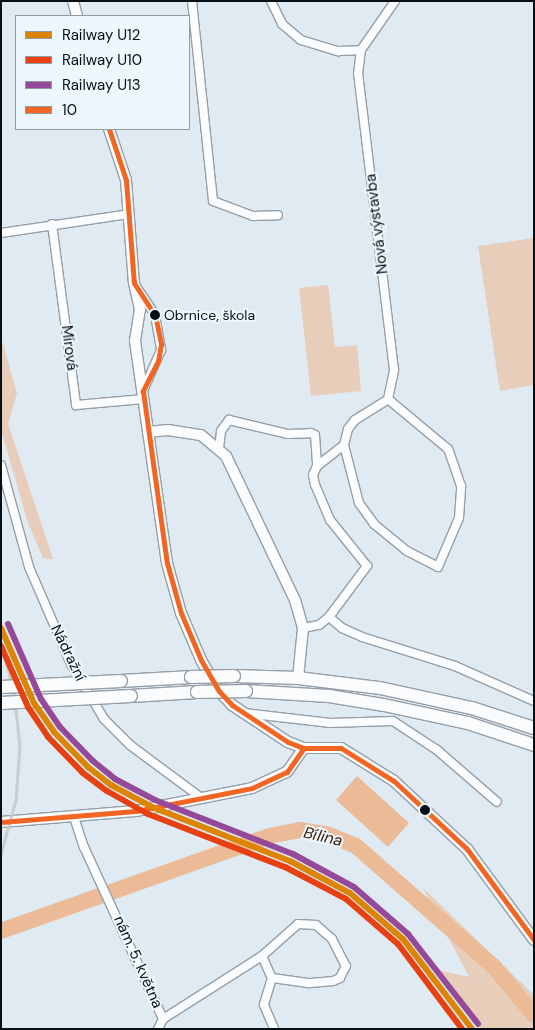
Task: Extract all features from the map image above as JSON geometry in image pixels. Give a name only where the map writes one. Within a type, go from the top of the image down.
[{"type":"highway","points":[[1,687],[191,677],[298,678],[355,684],[444,701],[534,728]]},
{"type":"highway","points":[[1,703],[197,692],[246,691],[329,696],[384,704],[468,723],[534,745]]},
{"type":"street","points":[[73,1],[77,15]]},
{"type":"street","points":[[192,1],[214,201],[253,216],[278,215]]},
{"type":"street","points":[[271,1],[282,24],[301,40],[338,51],[361,50]]},
{"type":"street","name":"Nová výstavba","points":[[388,399],[394,370],[358,74],[361,50],[395,1]]},
{"type":"street","points":[[109,130],[126,180],[134,283],[155,315],[161,350],[143,395]]},
{"type":"street","points":[[1,232],[129,214]]},
{"type":"street","name":"Mírová","points":[[52,224],[76,405],[143,395]]},
{"type":"street","points":[[141,296],[136,341],[167,562],[181,613],[201,660],[219,691],[244,713],[288,742],[304,748],[341,748],[394,781],[468,849],[534,940]]},
{"type":"street","points":[[388,399],[448,449],[461,486],[459,518],[438,567],[407,551],[374,524],[359,503],[344,444],[348,429],[355,420],[388,399]]},
{"type":"street","points":[[219,448],[221,430],[229,420],[288,434],[311,433],[315,435],[317,466],[314,475],[315,486],[330,520],[367,566],[329,617],[318,625],[302,628]]},
{"type":"street","points":[[148,432],[186,431],[200,435],[219,448],[234,472],[295,600],[302,628],[298,678]]},
{"type":"street","points":[[317,466],[344,444]]},
{"type":"street","name":"Nádražní","points":[[1,465],[29,568],[71,664],[104,719],[130,745],[200,797]]},
{"type":"street","points":[[329,617],[355,634],[455,666],[534,701]]},
{"type":"street","points":[[244,713],[330,723],[393,721],[437,750],[497,802]]},
{"type":"street","points":[[1,822],[136,810],[266,784],[286,772],[304,748]]},
{"type":"street","name":"nám. 5. května","points":[[74,817],[103,887],[163,1019]]},
{"type":"street","name":"nám. 5. května","points":[[158,1029],[163,1019],[262,956],[298,924],[316,925],[332,939],[346,966],[340,978],[333,981],[308,983],[272,978]]},
{"type":"street","points":[[262,956],[272,978],[264,1006],[274,1029]]},
{"type":"shaded area","points":[[534,238],[534,385],[500,391],[478,246]]},
{"type":"shaded area","points":[[328,285],[335,347],[357,345],[361,391],[311,396],[299,288]]},
{"type":"shaded area","points":[[1,337],[17,393],[8,424],[53,559],[43,558],[28,523],[1,430]]},
{"type":"shaded area","points":[[357,776],[409,823],[388,847],[336,800]]},
{"type":"shaded area","points":[[423,888],[534,995],[534,1029],[481,1029],[438,970],[469,977]]},
{"type":"waterway","name":"Bílina","points":[[1,931],[269,836],[299,830],[329,835],[356,846],[494,967],[534,1015]]},
{"type":"railway","points":[[1,642],[14,692],[20,746],[16,800],[1,855]]},
{"type":"rail line","name":"U13","points":[[8,624],[41,699],[60,727],[93,761],[115,779],[155,800],[293,854],[354,887],[408,934],[478,1024]]},
{"type":"rail line","name":"U12","points":[[1,628],[34,703],[54,732],[88,767],[111,785],[152,807],[290,861],[350,893],[403,939],[472,1029]]},
{"type":"rail line","name":"U10","points":[[1,646],[28,707],[48,737],[83,773],[107,791],[148,814],[287,868],[346,899],[398,944],[462,1029]]},
{"type":"transit line","name":"10","points":[[109,130],[126,180],[134,283],[155,315],[161,344],[158,361],[143,391],[167,563],[181,613],[201,660],[219,691],[232,705],[288,742],[304,748],[341,748],[394,781],[467,849],[534,940]]},
{"type":"transit line","name":"10","points":[[1,822],[136,811],[252,788],[287,772],[304,748]]},
{"type":"place","name":"Obrnice, škola","points":[[155,315]]}]
